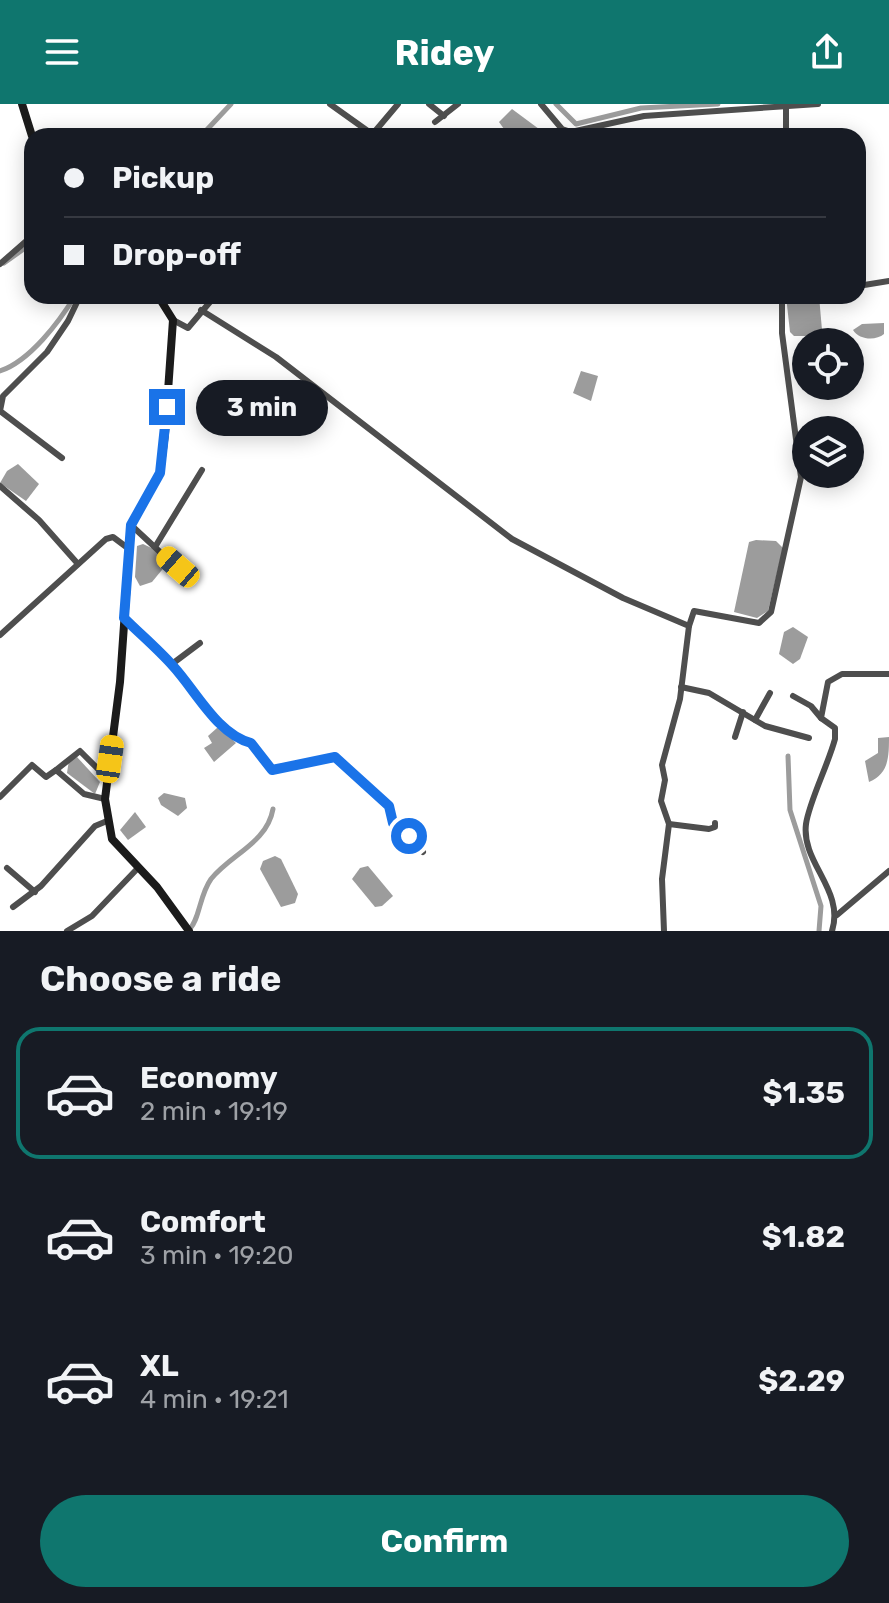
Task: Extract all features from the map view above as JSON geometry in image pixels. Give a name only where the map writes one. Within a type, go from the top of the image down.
[{"type":"main road","points":[[22,104],[30,128]]},
{"type":"main road","points":[[163,304],[173,320],[160,473],[131,525],[120,682],[105,799],[112,839],[157,887],[189,931]]},
{"type":"street","points":[[330,104],[363,128]]},
{"type":"street","points":[[378,128],[398,104]]},
{"type":"street","points":[[429,104],[444,116]]},
{"type":"street","points":[[435,122],[458,104]]},
{"type":"street","points":[[541,104],[555,122],[565,128]]},
{"type":"street","points":[[589,128],[644,116],[818,104]]},
{"type":"street","points":[[786,128],[787,106]]},
{"type":"street","points":[[0,264],[24,243]]},
{"type":"street","points":[[866,285],[889,281]]},
{"type":"street","points":[[62,458],[0,412],[3,396],[47,352],[76,304]]},
{"type":"street","points":[[173,320],[188,328],[207,304]]},
{"type":"street","points":[[664,931],[662,879],[669,824],[661,801],[662,765],[681,687],[689,626],[694,611],[759,623],[771,612],[801,477],[782,333],[782,304]]},
{"type":"street","points":[[201,310],[276,357],[512,539],[623,598],[689,626]]},
{"type":"street","points":[[155,547],[202,470]]},
{"type":"street","points":[[0,486],[39,520],[78,564]]},
{"type":"street","points":[[131,525],[189,579]]},
{"type":"street","points":[[0,635],[106,539],[113,537],[129,549]]},
{"type":"street","points":[[124,618],[172,664],[226,730],[237,740],[251,743],[272,770],[335,757],[389,806],[393,823],[423,852]]},
{"type":"street","points":[[172,664],[200,643]]},
{"type":"street","points":[[821,718],[828,682],[834,676],[889,674]]},
{"type":"street","points":[[681,687],[709,693],[755,720],[809,738]]},
{"type":"street","points":[[755,720],[770,693]]},
{"type":"street","points":[[793,696],[811,706],[835,728],[835,739],[806,825],[814,859],[831,891],[837,915],[832,931]]},
{"type":"street","points":[[735,737],[743,712]]},
{"type":"street","points":[[0,797],[31,765],[46,777],[80,751],[107,778]]},
{"type":"street","points":[[56,770],[84,794],[105,799]]},
{"type":"street","points":[[13,907],[35,892],[95,826],[107,821]]},
{"type":"street","points":[[669,824],[709,829],[715,827],[715,823]]},
{"type":"street","points":[[7,868],[35,892]]},
{"type":"street","points":[[67,931],[92,916],[138,868]]},
{"type":"street","points":[[837,915],[889,871]]},
{"type":"shaded area","points":[[512,109],[538,128],[503,128],[499,122]]},
{"type":"shaded area","points":[[787,304],[820,304],[822,328],[792,328],[792,334]]},
{"type":"shaded area","points":[[884,323],[884,334],[877,338],[864,338],[864,328],[856,328],[862,324]]},
{"type":"shaded area","points":[[581,371],[598,376],[591,401],[573,393]]},
{"type":"shaded area","points":[[18,464],[39,484],[26,501],[0,483],[7,471]]},
{"type":"shaded area","points":[[776,541],[783,548],[768,611],[757,618],[734,612],[749,542]]},
{"type":"shaded area","points":[[143,544],[158,551],[166,565],[152,582],[140,586],[135,577],[137,546]]},
{"type":"shaded area","points":[[793,627],[808,637],[800,659],[793,664],[779,654],[784,632]]},
{"type":"shaded area","points":[[221,728],[236,743],[214,762],[204,748],[212,743],[208,736]]},
{"type":"shaded area","points":[[889,737],[884,769],[869,782],[865,761],[878,753],[878,738]]},
{"type":"shaded area","points":[[77,757],[100,782],[95,794],[67,773],[69,760]]},
{"type":"shaded area","points":[[164,793],[185,798],[187,808],[178,816],[161,805],[158,798]]},
{"type":"shaded area","points":[[135,812],[146,827],[128,840],[120,830]]},
{"type":"shaded area","points":[[275,856],[281,859],[298,894],[295,903],[281,907],[260,869],[263,861]]},
{"type":"shaded area","points":[[368,866],[393,896],[382,906],[375,907],[352,879],[360,868]]},
{"type":"waterway","points":[[208,128],[231,104]]},
{"type":"waterway","points":[[556,104],[576,124],[641,108],[718,104]]},
{"type":"waterway","points":[[4,263],[24,249]]},
{"type":"waterway","points":[[0,371],[33,350],[69,304]]},
{"type":"waterway","points":[[788,756],[790,810],[821,906],[819,931]]},
{"type":"waterway","points":[[189,930],[211,879],[264,831],[273,809]]},
{"type":"route","points":[[167,407],[160,473],[131,525],[124,618],[172,664],[226,730],[237,740],[251,743],[272,770],[335,757],[389,806],[395,826],[409,836]]}]
